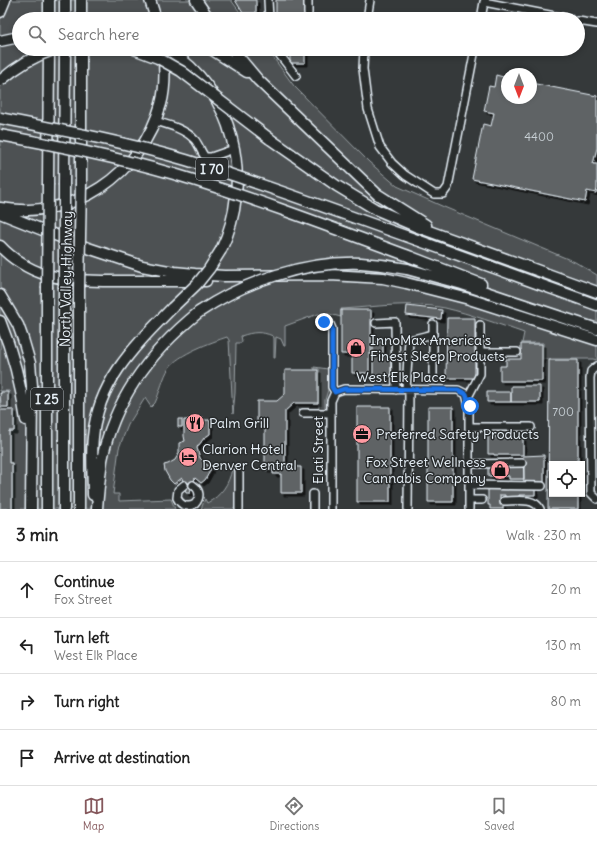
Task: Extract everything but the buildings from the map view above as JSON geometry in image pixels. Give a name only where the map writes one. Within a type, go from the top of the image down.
[{"type":"highway","points":[[0,12],[5,0]]},
{"type":"highway","points":[[49,0],[49,12]]},
{"type":"highway","points":[[65,0],[65,12]]},
{"type":"highway","points":[[81,0],[81,12]]},
{"type":"highway","points":[[150,0],[154,12]]},
{"type":"highway","points":[[196,0],[204,12]]},
{"type":"highway","points":[[0,41],[12,38]]},
{"type":"highway","points":[[0,81],[27,60],[37,56]]},
{"type":"highway","name":"North Valley Highway","points":[[47,509],[49,56]]},
{"type":"highway","points":[[64,509],[65,56]]},
{"type":"highway","name":"North Valley Highway","points":[[79,509],[81,56]]},
{"type":"highway","points":[[153,56],[181,71],[270,139],[337,186],[375,209],[415,226],[597,292]]},
{"type":"highway","points":[[0,208],[29,210],[56,207],[74,202],[110,182],[135,157],[155,121],[161,103],[164,83],[164,56]]},
{"type":"highway","points":[[96,509],[93,495],[93,436],[102,401],[109,383],[132,349],[209,269],[221,250],[232,221],[236,195],[237,162],[229,127],[223,111],[204,81],[187,63],[177,56]]},
{"type":"highway","points":[[222,56],[258,80]]},
{"type":"highway","points":[[238,56],[258,80],[377,194],[427,225],[464,243]]},
{"type":"highway","name":"I 70","points":[[0,118],[81,133],[185,160],[224,172],[597,305]]},
{"type":"highway","name":"I 70","points":[[0,135],[173,174],[272,206],[411,257],[596,328]]},
{"type":"highway","points":[[0,213],[88,248],[142,266],[195,274],[383,278],[476,301],[597,340]]},
{"type":"highway","points":[[1,247],[24,264],[43,274],[60,278],[92,281],[221,281],[299,276]]},
{"type":"highway","points":[[96,509],[103,460],[110,431],[123,400],[143,368],[162,346],[199,312],[230,294],[255,282],[293,271],[328,264],[360,263],[383,265],[407,269],[462,284],[596,328]]},
{"type":"highway","points":[[0,295],[23,339],[30,363],[32,386],[30,509]]},
{"type":"highway","points":[[0,321],[9,343],[18,375],[31,451]]},
{"type":"street","points":[[268,0],[269,12]]},
{"type":"street","points":[[308,0],[308,12]]},
{"type":"street","points":[[368,12],[370,0]]},
{"type":"street","points":[[483,12],[485,1],[537,12]]},
{"type":"street","points":[[585,21],[597,24]]},
{"type":"street","points":[[281,56],[296,76]]},
{"type":"street","points":[[364,56],[363,69],[368,109],[380,147],[392,163],[405,175],[434,194],[443,194],[448,187],[474,56]]},
{"type":"street","points":[[155,121],[175,127],[187,133],[196,142],[205,157],[211,157],[234,149]]},
{"type":"street","points":[[324,322],[328,322],[332,329],[332,387],[335,392]]},
{"type":"street","points":[[376,323],[395,322],[396,390]]},
{"type":"street","points":[[433,324],[433,374]]},
{"type":"street","points":[[469,509],[470,427],[467,395],[480,374],[480,325]]},
{"type":"street","points":[[408,509],[408,340],[433,334]]},
{"type":"street","points":[[480,352],[517,352]]},
{"type":"street","points":[[597,366],[590,374],[594,430],[591,493],[597,499]]},
{"type":"street","name":"West Elk Place","points":[[335,392],[344,389],[458,390],[467,395]]},
{"type":"street","name":"Elati Street","points":[[332,509],[331,413],[332,398],[335,392]]},
{"type":"street","points":[[303,413],[331,413]]},
{"type":"street","points":[[470,427],[531,427]]},
{"type":"street","points":[[469,464],[522,463]]},
{"type":"street","points":[[238,469],[239,509]]},
{"type":"street","points":[[184,485],[178,490],[177,498],[181,504],[188,508],[195,504],[199,499],[198,490],[193,485]]},
{"type":"street","points":[[469,485],[542,486]]},
{"type":"street","points":[[313,494],[313,509]]},
{"type":"street","points":[[469,500],[482,500]]},
{"type":"street","points":[[504,501],[531,501],[538,505],[540,509]]},
{"type":"shaded area","points":[[0,0],[231,0],[240,12],[12,12],[12,56],[272,56],[294,86],[369,162],[397,186],[575,262],[597,275],[597,360],[543,359],[543,343],[522,343],[524,333],[475,316],[445,308],[406,305],[341,309],[341,317],[329,314],[318,314],[285,326],[285,346],[281,339],[276,337],[275,358],[273,336],[265,333],[257,333],[241,336],[241,343],[236,343],[233,414],[229,340],[227,337],[187,353],[173,363],[169,368],[155,403],[151,407],[145,398],[128,425],[119,448],[113,494],[119,494],[119,501],[171,499],[175,509],[12,509],[12,462],[9,462],[9,431],[14,431],[14,410],[9,410],[9,391],[0,391]]},
{"type":"shaded area","points":[[314,367],[328,369],[328,390],[324,410],[319,409],[319,369],[314,369]]},
{"type":"shaded area","points":[[232,469],[236,469],[235,509],[201,509],[205,499],[207,503],[224,489],[229,480]]},
{"type":"place","name":"InnoMax America's Finest Sleep Products","points":[[356,348]]},
{"type":"place","name":"Palm Grill","points":[[195,423]]},
{"type":"place","name":"Preferred Safety Products","points":[[362,434]]},
{"type":"place","name":"Clarion Hotel Denver Central","points":[[188,457]]},
{"type":"place","name":"Fox Street Wellness Cannabis Company","points":[[500,470]]},
{"type":"route","points":[[324,322],[328,322],[332,326],[332,387],[335,392],[341,389],[458,390],[466,394],[470,406]]}]
